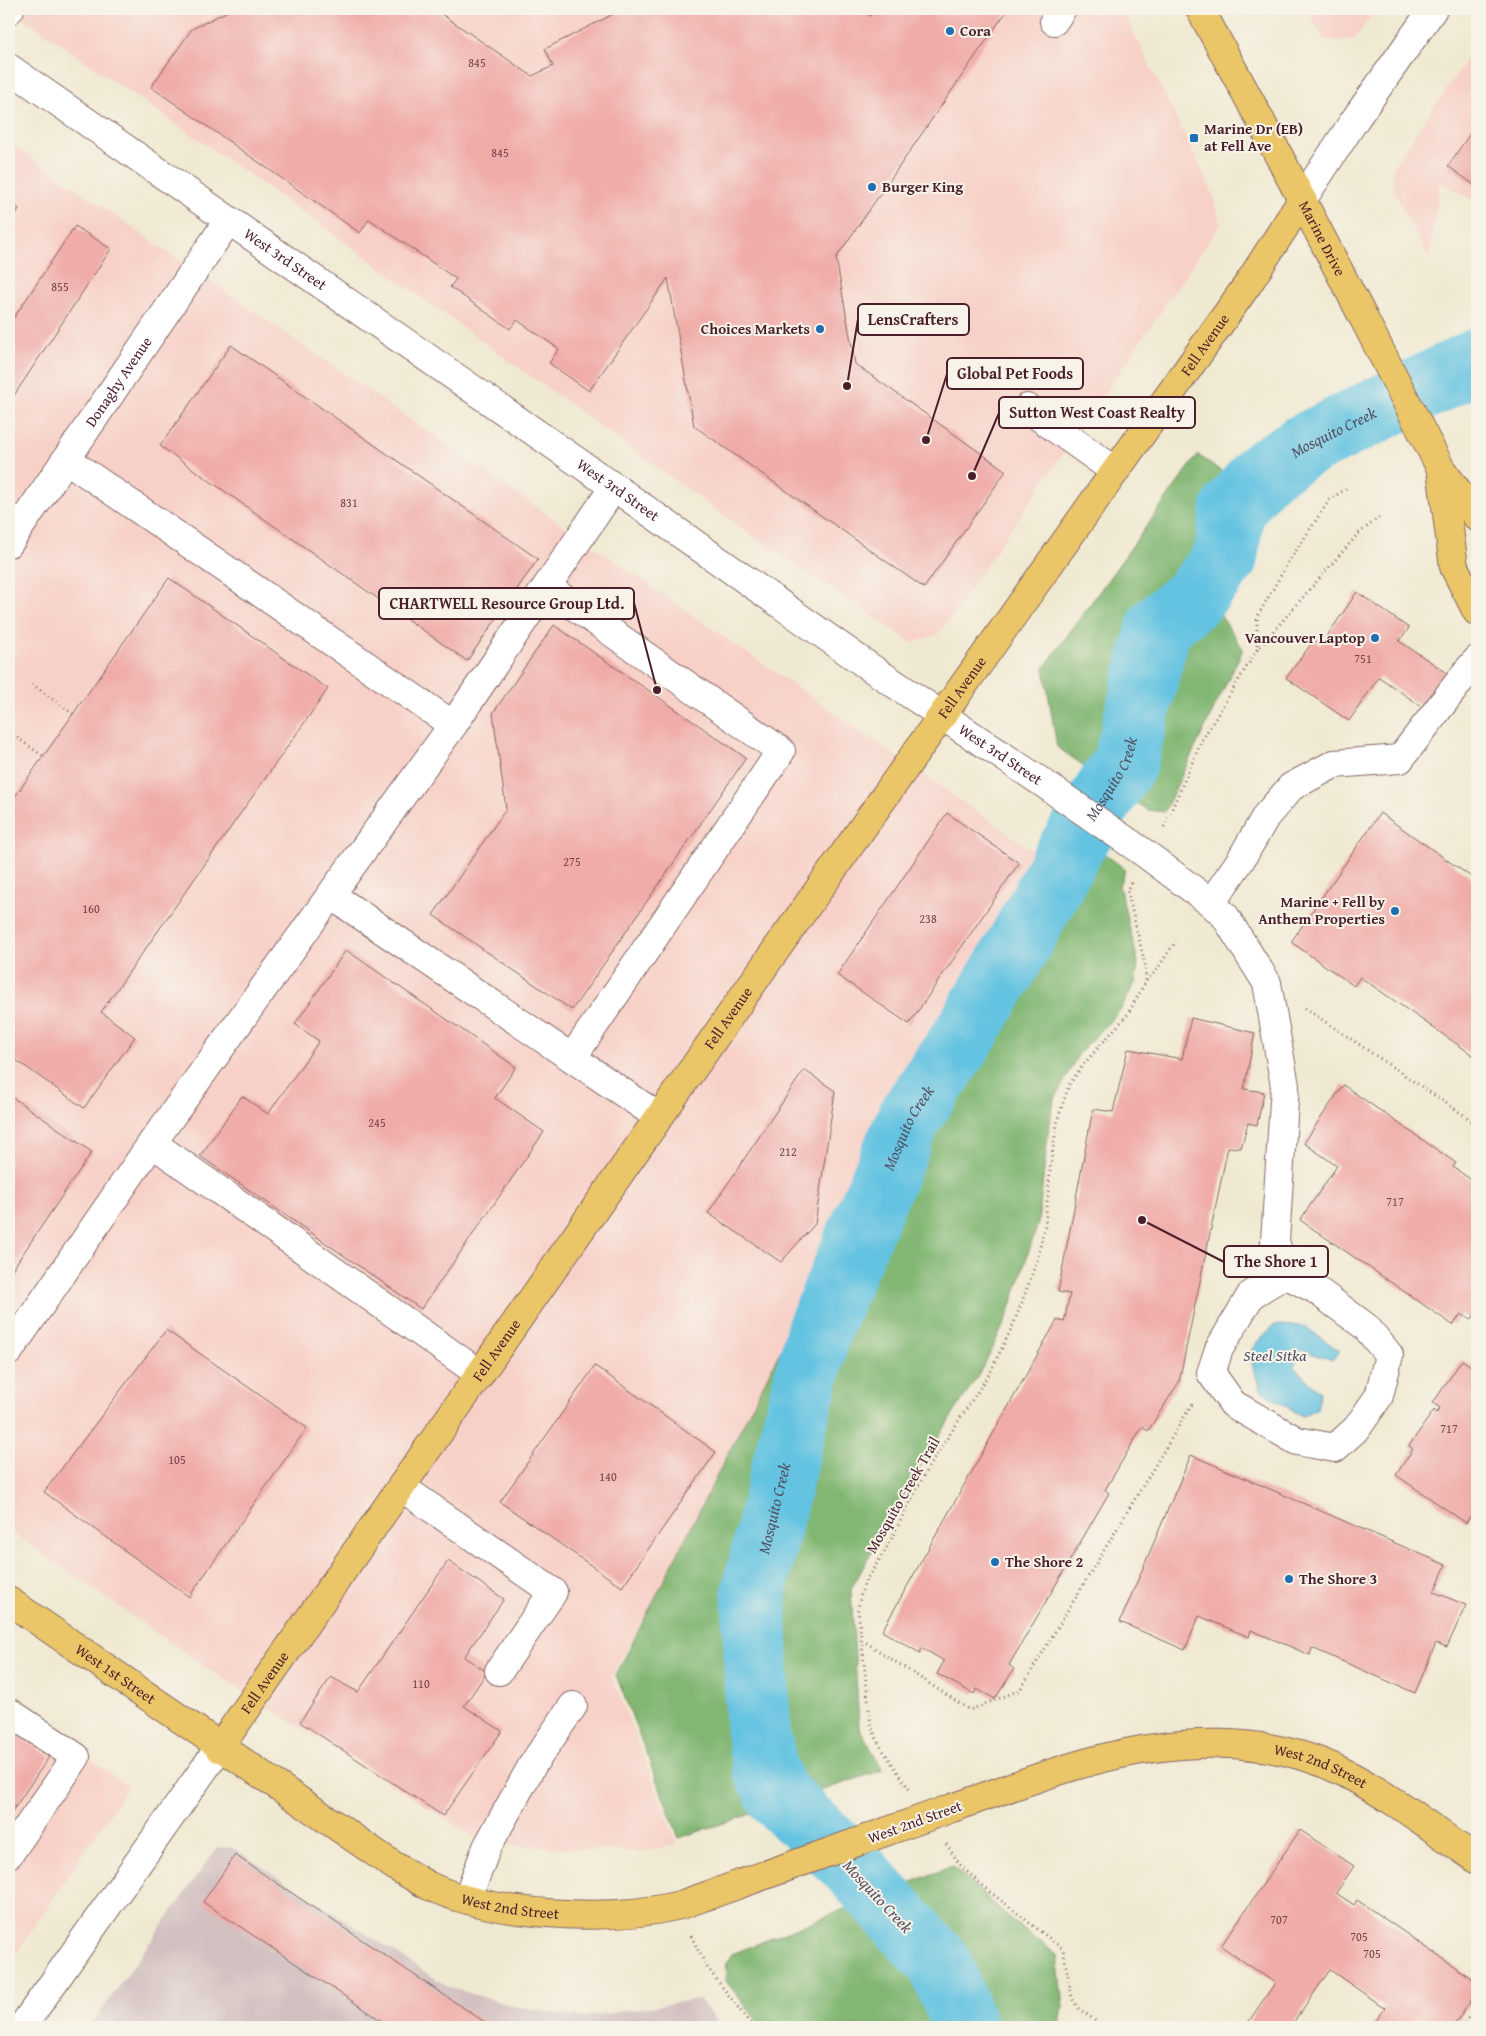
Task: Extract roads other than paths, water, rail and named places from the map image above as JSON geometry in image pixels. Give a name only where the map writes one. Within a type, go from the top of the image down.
[{"type":"main road","name":"Marine Drive","points":[[1200,9],[1302,200],[1441,469],[1477,517]]},
{"type":"main road","name":"Fell Avenue","points":[[220,1748],[659,1117],[1248,284],[1302,200]]},
{"type":"main road","name":"Marine Drive","points":[[1441,469],[1454,567],[1477,612]]},
{"type":"main road","name":"West 1st Street","points":[[9,1601],[220,1748]]},
{"type":"main road","name":"West 2nd Street","points":[[220,1748],[396,1867],[430,1886],[467,1899],[519,1910],[571,1914],[623,1914],[675,1906],[955,1807],[1095,1760],[1154,1748],[1200,1744],[1251,1746],[1282,1750],[1310,1758],[1341,1771],[1422,1821],[1477,1860]]},
{"type":"street","name":"Fell Avenue","points":[[1302,200],[1356,118],[1433,9]]},
{"type":"street","name":"West 3rd Street","points":[[9,68],[614,487],[871,668],[1040,781],[1127,842],[1218,910]]},
{"type":"street","name":"Donaghy Avenue","points":[[9,543],[228,221]]},
{"type":"street","points":[[1027,408],[1115,471]]},
{"type":"street","points":[[67,460],[453,725]]},
{"type":"street","points":[[9,1351],[152,1143],[453,725],[614,487]]},
{"type":"street","points":[[546,587],[781,751],[572,1058]]},
{"type":"street","points":[[1285,1274],[1251,1295],[1219,1349],[1211,1373],[1233,1404],[1297,1441],[1335,1448],[1358,1428],[1379,1396],[1390,1355],[1366,1327],[1315,1289],[1285,1274],[1275,1241],[1285,1086],[1267,983],[1218,910],[1240,861],[1266,816],[1291,787],[1334,764],[1400,759],[1477,660]]},
{"type":"street","points":[[331,895],[659,1117]]},
{"type":"street","points":[[152,1143],[480,1374]]},
{"type":"street","points":[[401,1488],[553,1592],[499,1671]]},
{"type":"street","points":[[467,1899],[487,1847],[533,1764],[573,1706]]},
{"type":"street","points":[[9,1712],[76,1757],[9,1854]]},
{"type":"street","name":"Fell Avenue","points":[[22,2027],[220,1748]]},
{"type":"water","name":"Steel Sitka","points":[[1274,1325],[1304,1326],[1340,1351],[1332,1360],[1301,1350],[1294,1367],[1320,1392],[1317,1409],[1302,1416],[1262,1391],[1254,1372],[1250,1352]]},
{"type":"waterway","name":"Mosquito Creek","points":[[965,2027],[940,1964],[850,1864],[779,1797],[765,1769],[758,1731],[754,1591],[819,1329],[910,1116],[965,1035],[1015,951],[1069,851],[1125,762],[1159,626],[1194,597],[1225,559],[1233,509],[1263,472],[1302,447],[1477,361]]},
{"type":"place","name":"Cora","points":[[950,31]]},
{"type":"place","name":"Marine Dr (EB) at Fell Ave","points":[[1194,138]]},
{"type":"place","name":"Burger King","points":[[872,187]]},
{"type":"place","name":"Choices Markets","points":[[820,329]]},
{"type":"place","name":"LensCrafters","points":[[847,386]]},
{"type":"place","name":"Global Pet Foods","points":[[926,440]]},
{"type":"place","name":"Sutton West Coast Realty","points":[[972,476]]},
{"type":"place","name":"Vancouver Laptop","points":[[1375,638]]},
{"type":"place","name":"CHARTWELL Resource Group Ltd.","points":[[657,690]]},
{"type":"place","name":"Marine + Fell by Anthem Properties","points":[[1395,911]]},
{"type":"place","name":"The Shore 1","points":[[1142,1220]]},
{"type":"place","name":"The Shore 2","points":[[995,1562]]},
{"type":"place","name":"The Shore 3","points":[[1289,1579]]}]
